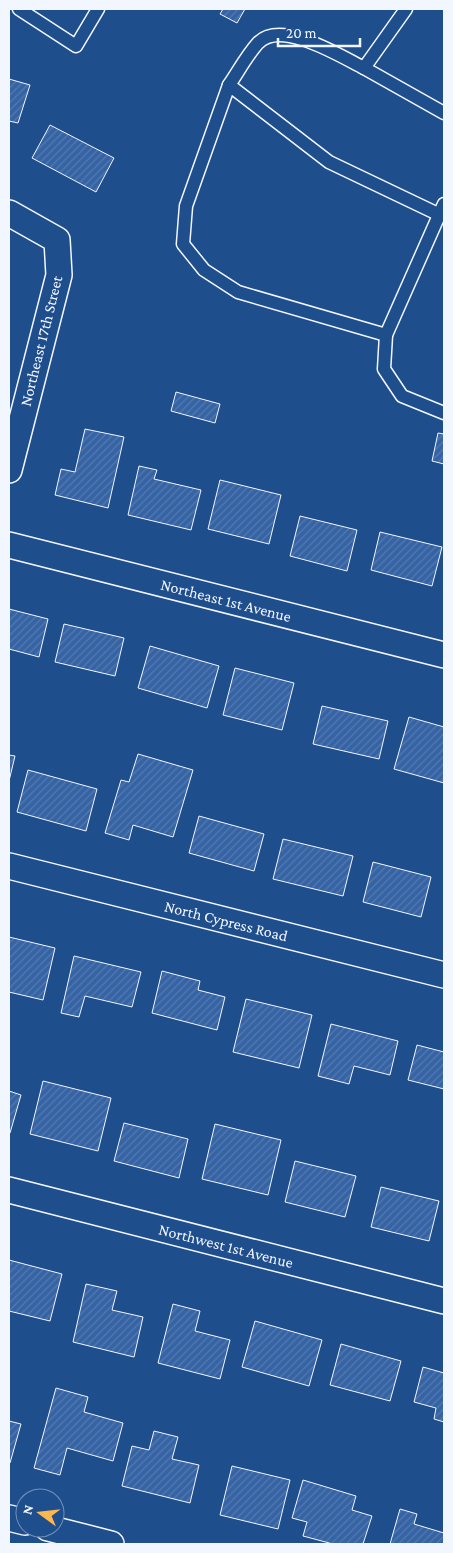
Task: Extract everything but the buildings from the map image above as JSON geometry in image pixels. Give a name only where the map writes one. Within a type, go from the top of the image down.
[{"type":"street","name":"Northeast 17th Street","points":[[9,213],[57,240],[59,275],[9,470]]},
{"type":"street","name":"Northeast 1st Avenue","points":[[9,545],[444,654]]},
{"type":"street","name":"North Cypress Road","points":[[9,866],[444,975]]},
{"type":"street","name":"Northwest 1st Avenue","points":[[9,1190],[444,1300]]},
{"type":"street","points":[[65,1532],[111,1544]]},
{"type":"lane","points":[[19,9],[76,46],[98,9]]},
{"type":"lane","points":[[364,68],[406,9]]},
{"type":"lane","points":[[386,335],[238,292],[204,270],[184,244],[186,206],[229,85],[258,42],[282,34],[317,45],[364,68],[444,113]]},
{"type":"lane","points":[[229,85],[328,162],[442,209],[386,335],[384,369],[402,396],[444,413]]}]
